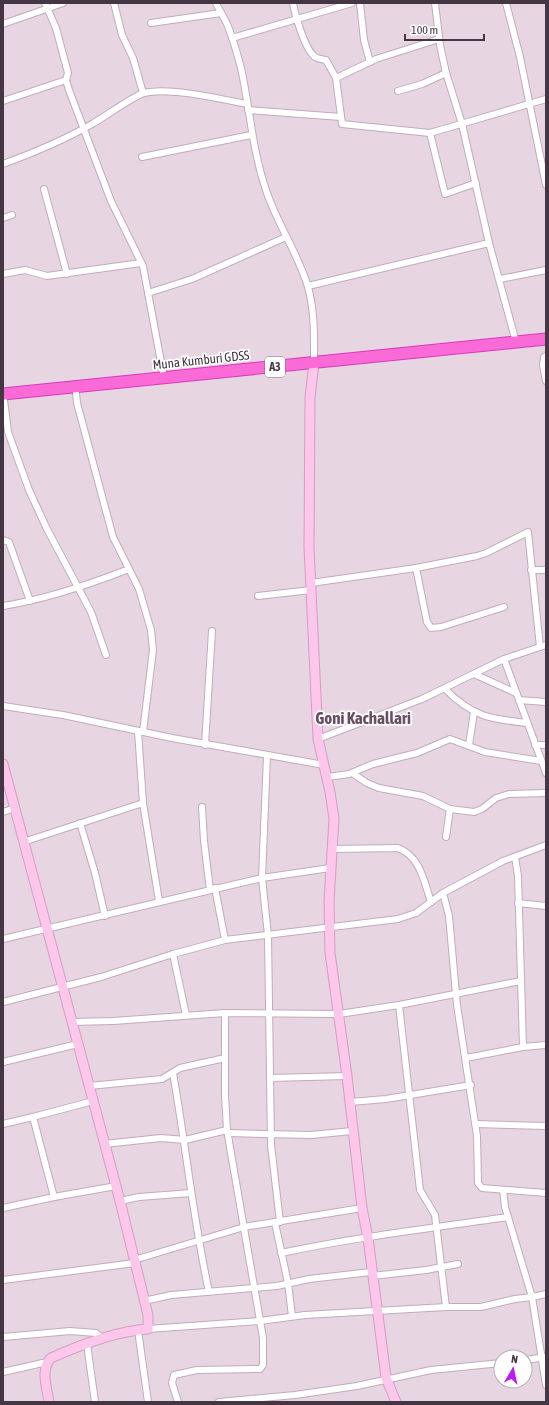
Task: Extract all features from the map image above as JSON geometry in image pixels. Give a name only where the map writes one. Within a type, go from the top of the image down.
[{"type":"highway","name":"Muna Kumburi GDSS","points":[[3,398],[76,393],[546,339]]},
{"type":"highway","name":"Muna Kumburi GDSS","points":[[3,398],[164,378],[546,346]]},
{"type":"main road","points":[[314,366],[310,397],[309,547],[318,739],[328,777],[334,819],[330,868],[330,953],[347,1076],[352,1132],[362,1208],[368,1238],[376,1311],[386,1378],[396,1402]]},
{"type":"main road","points":[[3,764],[120,1201],[148,1315],[148,1329],[138,1330],[87,1344],[60,1354],[47,1362],[45,1374],[49,1402]]},
{"type":"street","points":[[3,24],[46,6],[63,3]]},
{"type":"street","points":[[114,3],[122,35],[133,58],[142,93]]},
{"type":"street","points":[[216,3],[232,38],[241,68],[252,135],[266,190],[279,225],[297,258],[308,286],[314,331],[314,366]]},
{"type":"street","points":[[292,3],[296,18],[311,54],[316,58],[326,60],[336,78],[342,124],[430,133],[546,99]]},
{"type":"street","points":[[232,38],[275,26],[296,18],[352,3]]},
{"type":"street","points":[[360,3],[364,40],[370,62]]},
{"type":"street","points":[[435,3],[439,39],[446,73],[462,124],[489,243],[516,342]]},
{"type":"street","points":[[506,3],[520,57],[528,104],[546,185]]},
{"type":"street","points":[[46,6],[56,28],[68,73],[66,80],[83,129],[111,201],[141,262],[164,378]]},
{"type":"street","points":[[151,23],[221,13]]},
{"type":"street","points":[[336,78],[370,62],[439,39]]},
{"type":"street","points":[[398,91],[422,84],[446,73]]},
{"type":"street","points":[[3,101],[66,80]]},
{"type":"street","points":[[3,164],[48,146],[83,129],[142,93],[156,91],[174,92],[248,107],[341,117]]},
{"type":"street","points":[[430,133],[445,194],[476,183]]},
{"type":"street","points":[[142,156],[252,135]]},
{"type":"street","points":[[44,189],[67,274]]},
{"type":"street","points":[[3,218],[12,215]]},
{"type":"street","points":[[148,293],[192,279],[286,237]]},
{"type":"street","points":[[308,286],[489,243]]},
{"type":"street","points":[[3,274],[25,270],[47,276],[141,262]]},
{"type":"street","points":[[500,279],[546,270]]},
{"type":"street","points":[[546,356],[544,357],[542,365],[546,381]]},
{"type":"street","points":[[76,393],[77,403],[113,537],[139,589],[152,639],[153,650],[140,732],[143,803],[159,901]]},
{"type":"street","points":[[3,398],[8,432],[29,490],[47,529],[91,612],[106,655]]},
{"type":"street","points":[[258,596],[416,568],[486,553],[528,532],[531,570],[543,646],[504,659],[446,689],[318,739]]},
{"type":"street","points":[[3,540],[8,542],[10,545],[30,601]]},
{"type":"street","points":[[416,568],[427,622],[431,628],[441,627],[504,607]]},
{"type":"street","points":[[3,606],[30,601],[79,588],[129,569]]},
{"type":"street","points":[[531,570],[546,570]]},
{"type":"street","points":[[205,744],[212,631]]},
{"type":"street","points":[[504,659],[546,773]]},
{"type":"street","points":[[474,674],[516,693]]},
{"type":"street","points":[[446,689],[459,703],[474,712],[489,718],[527,723]]},
{"type":"street","points":[[519,700],[546,702]]},
{"type":"street","points":[[3,706],[63,715],[140,732],[324,765]]},
{"type":"street","points":[[469,746],[474,712]]},
{"type":"street","points":[[328,777],[352,773],[373,764],[417,753],[450,738],[485,752],[541,761]]},
{"type":"street","points":[[535,745],[546,745]]},
{"type":"street","points":[[268,756],[262,878],[268,935],[271,1133],[281,1253],[288,1283],[292,1316]]},
{"type":"street","points":[[352,773],[367,783],[379,788],[423,796],[450,809],[474,812],[482,809],[496,798],[509,794],[546,793]]},
{"type":"street","points":[[23,842],[143,803]]},
{"type":"street","points":[[3,812],[15,808]]},
{"type":"street","points":[[202,808],[204,841],[225,940]]},
{"type":"street","points":[[446,836],[450,809]]},
{"type":"street","points":[[80,823],[95,873],[105,916]]},
{"type":"street","points":[[3,1002],[62,986],[101,978],[173,954],[225,940],[398,919],[416,912],[443,893],[515,856],[546,845]]},
{"type":"street","points":[[332,849],[398,848],[407,851],[414,859],[421,872],[431,902]]},
{"type":"street","points":[[515,856],[523,1047]]},
{"type":"street","points":[[3,939],[105,916],[159,901],[262,878],[330,868]]},
{"type":"street","points":[[443,893],[449,916],[456,993],[476,1124],[478,1183],[482,1188],[546,1193]]},
{"type":"street","points":[[518,903],[546,906]]},
{"type":"street","points":[[173,954],[186,1015]]},
{"type":"street","points":[[72,1022],[113,1022],[186,1015],[339,1014],[399,1005],[521,981]]},
{"type":"street","points":[[399,1005],[420,1190],[435,1214],[446,1307]]},
{"type":"street","points":[[178,1402],[172,1383],[174,1375],[197,1370],[260,1369],[263,1365],[263,1338],[228,1132],[224,1095],[226,1058],[225,1014]]},
{"type":"street","points":[[3,1062],[78,1044]]},
{"type":"street","points":[[466,1058],[523,1047],[546,1045]]},
{"type":"street","points":[[89,1086],[162,1079],[180,1068],[226,1058]]},
{"type":"street","points":[[173,1073],[185,1140],[198,1242],[209,1292]]},
{"type":"street","points":[[270,1078],[347,1076]]},
{"type":"street","points":[[350,1102],[409,1095],[470,1085]]},
{"type":"street","points":[[3,1124],[93,1101]]},
{"type":"street","points":[[33,1117],[54,1197]]},
{"type":"street","points":[[476,1124],[546,1126]]},
{"type":"street","points":[[104,1144],[161,1138],[185,1140],[228,1132],[311,1135],[352,1132]]},
{"type":"street","points":[[3,1208],[116,1186]]},
{"type":"street","points":[[503,1190],[508,1217],[532,1298],[544,1357],[546,1385]]},
{"type":"street","points":[[120,1201],[146,1197],[191,1194]]},
{"type":"street","points":[[3,1280],[134,1262],[244,1228],[362,1208]]},
{"type":"street","points":[[281,1253],[323,1244],[436,1226],[508,1217]]},
{"type":"street","points":[[144,1302],[171,1295],[255,1288],[310,1279],[442,1267],[458,1264]]},
{"type":"street","points":[[148,1329],[260,1321],[292,1316],[446,1307],[481,1307],[546,1294]]},
{"type":"street","points":[[138,1330],[148,1402]]},
{"type":"street","points":[[3,1337],[70,1331],[96,1333],[103,1339]]},
{"type":"street","points":[[87,1344],[95,1402]]},
{"type":"street","points":[[533,1359],[544,1357]]},
{"type":"street","points":[[3,1372],[47,1362]]},
{"type":"street","points":[[219,1402],[295,1395],[357,1386],[386,1378],[431,1370],[493,1364]]},
{"type":"street","points":[[295,1395],[296,1402]]},
{"type":"shaded area","points":[[3,3],[546,3],[546,1402],[3,1402]]},
{"type":"district","name":"Goni Kachallari","points":[[363,718]]}]
